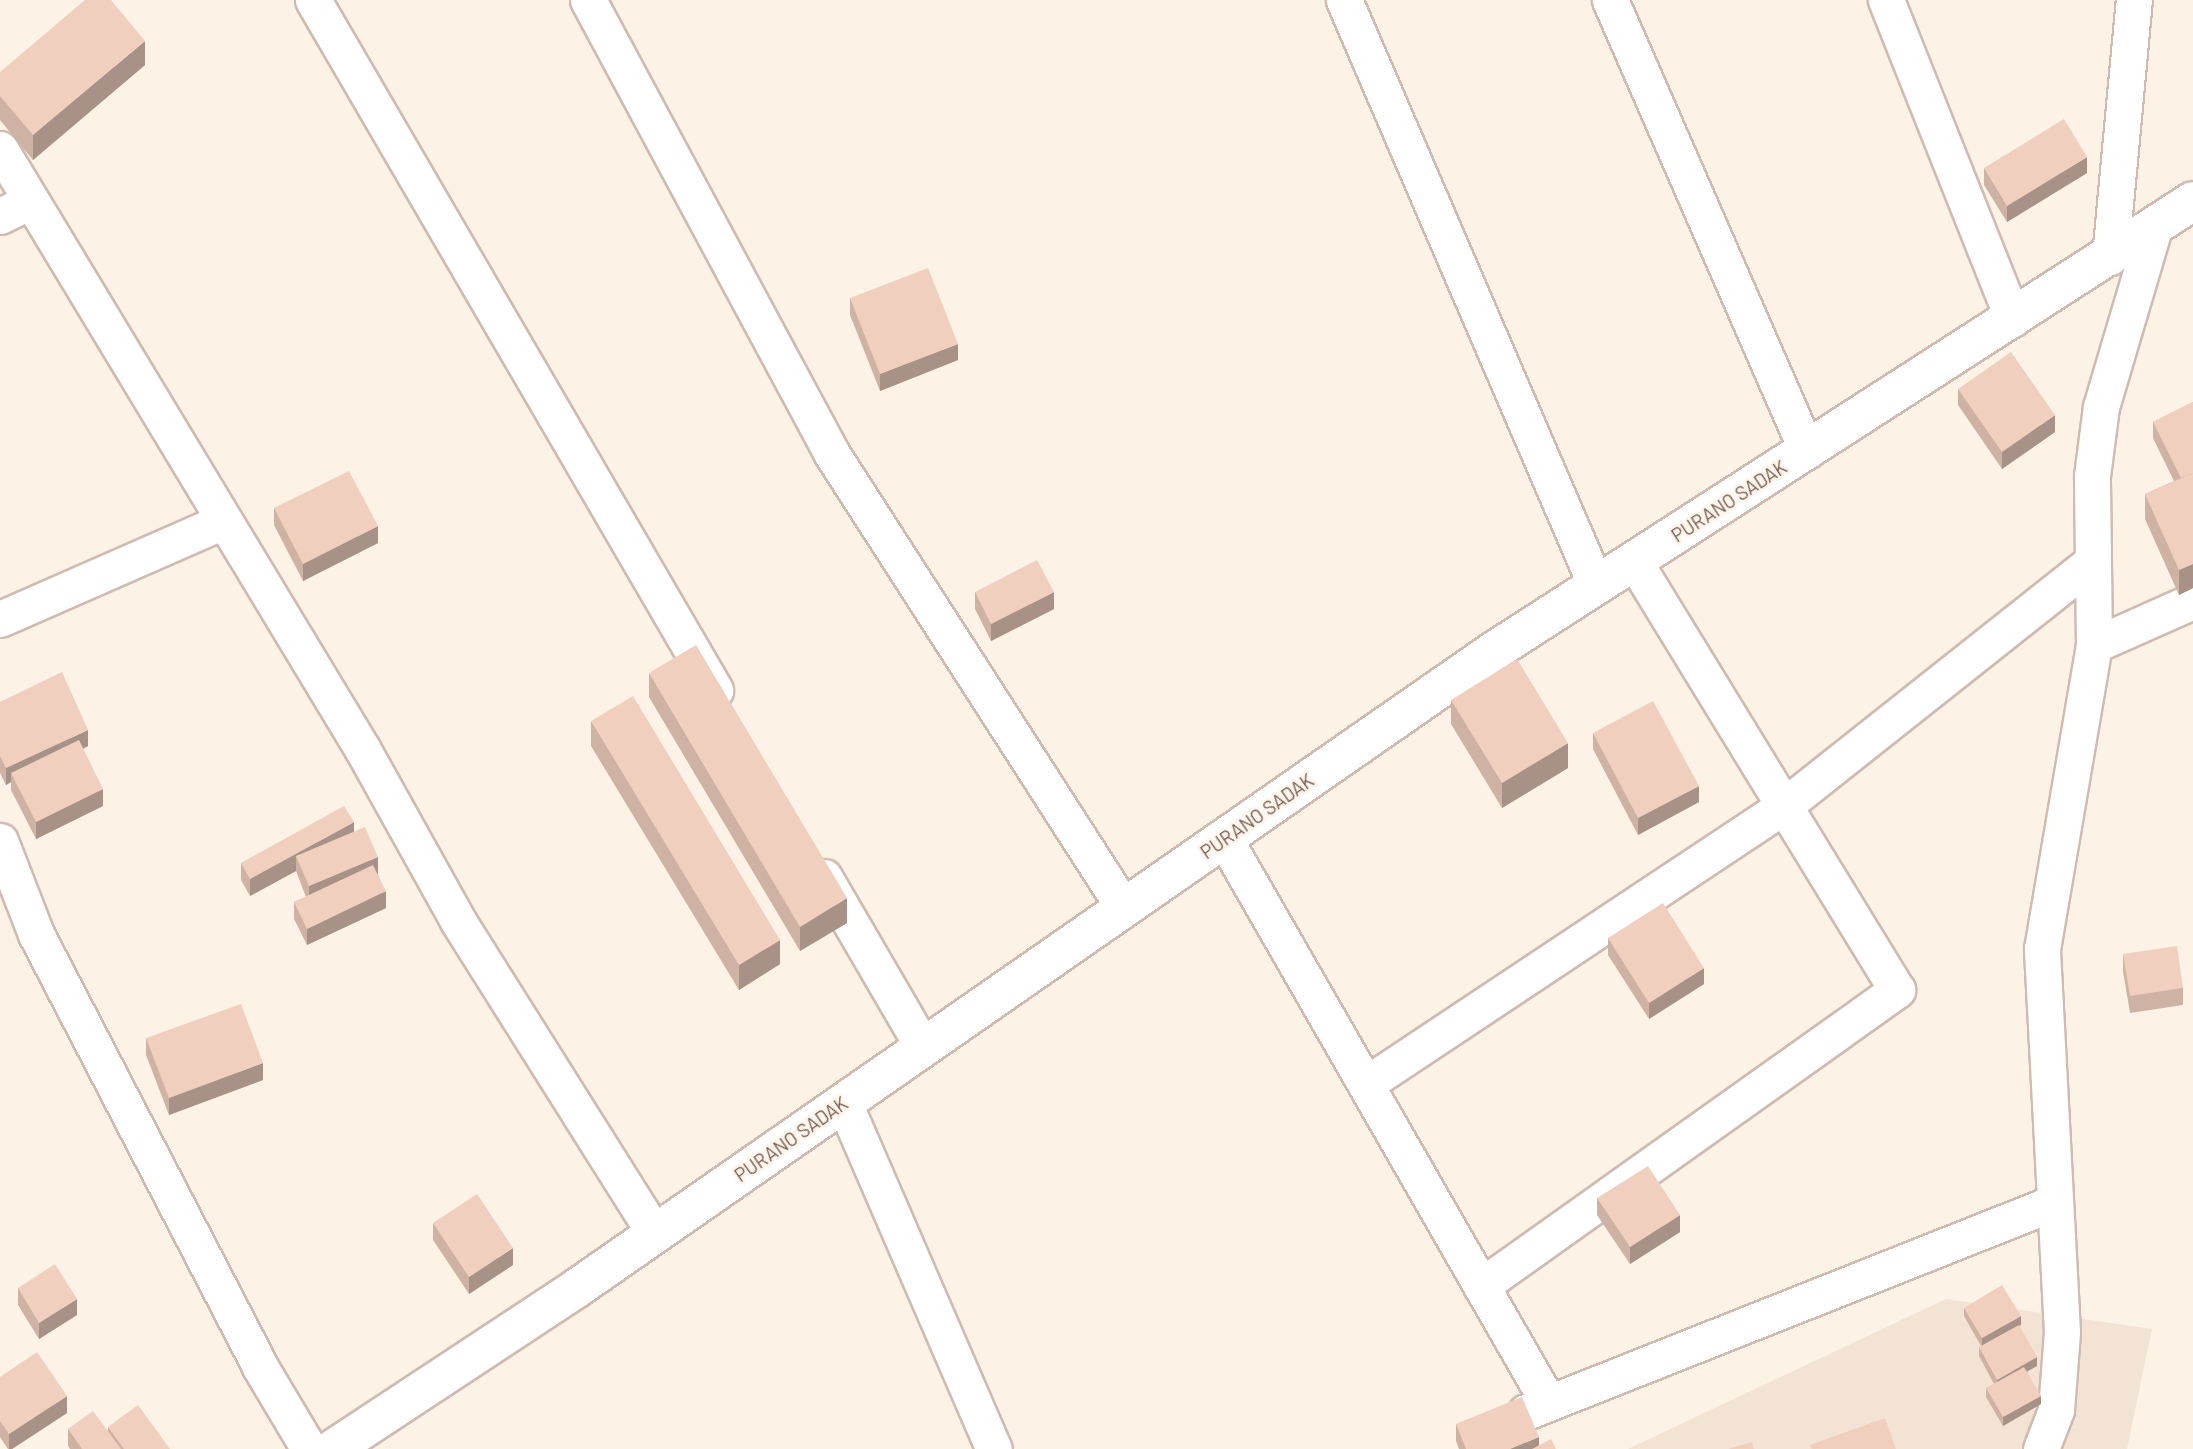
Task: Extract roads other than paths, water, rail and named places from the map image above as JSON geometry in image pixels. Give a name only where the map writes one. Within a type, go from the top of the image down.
[{"type":"main road","name":"PURANO SADAK","points":[[333,1449],[655,1234],[1224,838],[1596,585],[2110,257],[2193,201]]},
{"type":"street","points":[[313,0],[734,722]]},
{"type":"street","points":[[588,0],[832,454],[1124,908]]},
{"type":"street","points":[[1344,0],[1596,585]]},
{"type":"street","points":[[1610,0],[1807,451]]},
{"type":"street","points":[[1886,0],[2013,319]]},
{"type":"street","points":[[2110,257],[2134,0]]},
{"type":"street","points":[[0,149],[363,750],[458,920],[655,1234]]},
{"type":"street","points":[[0,216],[31,201]]},
{"type":"street","points":[[2041,1449],[2056,1410],[2062,1332],[2053,1203],[2042,949],[2094,645],[2092,476],[2101,407],[2154,228]]},
{"type":"street","points":[[0,619],[223,521]]},
{"type":"street","points":[[1481,1286],[1897,990],[1634,561]]},
{"type":"street","points":[[1366,1084],[1784,806],[2091,563]]},
{"type":"street","points":[[2094,645],[2193,601]]},
{"type":"street","points":[[1224,838],[1548,1402]]},
{"type":"street","points":[[0,841],[36,934],[259,1365],[309,1449]]},
{"type":"street","points":[[804,843],[923,1047]]},
{"type":"street","points":[[844,1103],[995,1449]]},
{"type":"street","points":[[1500,1422],[2053,1203]]}]
